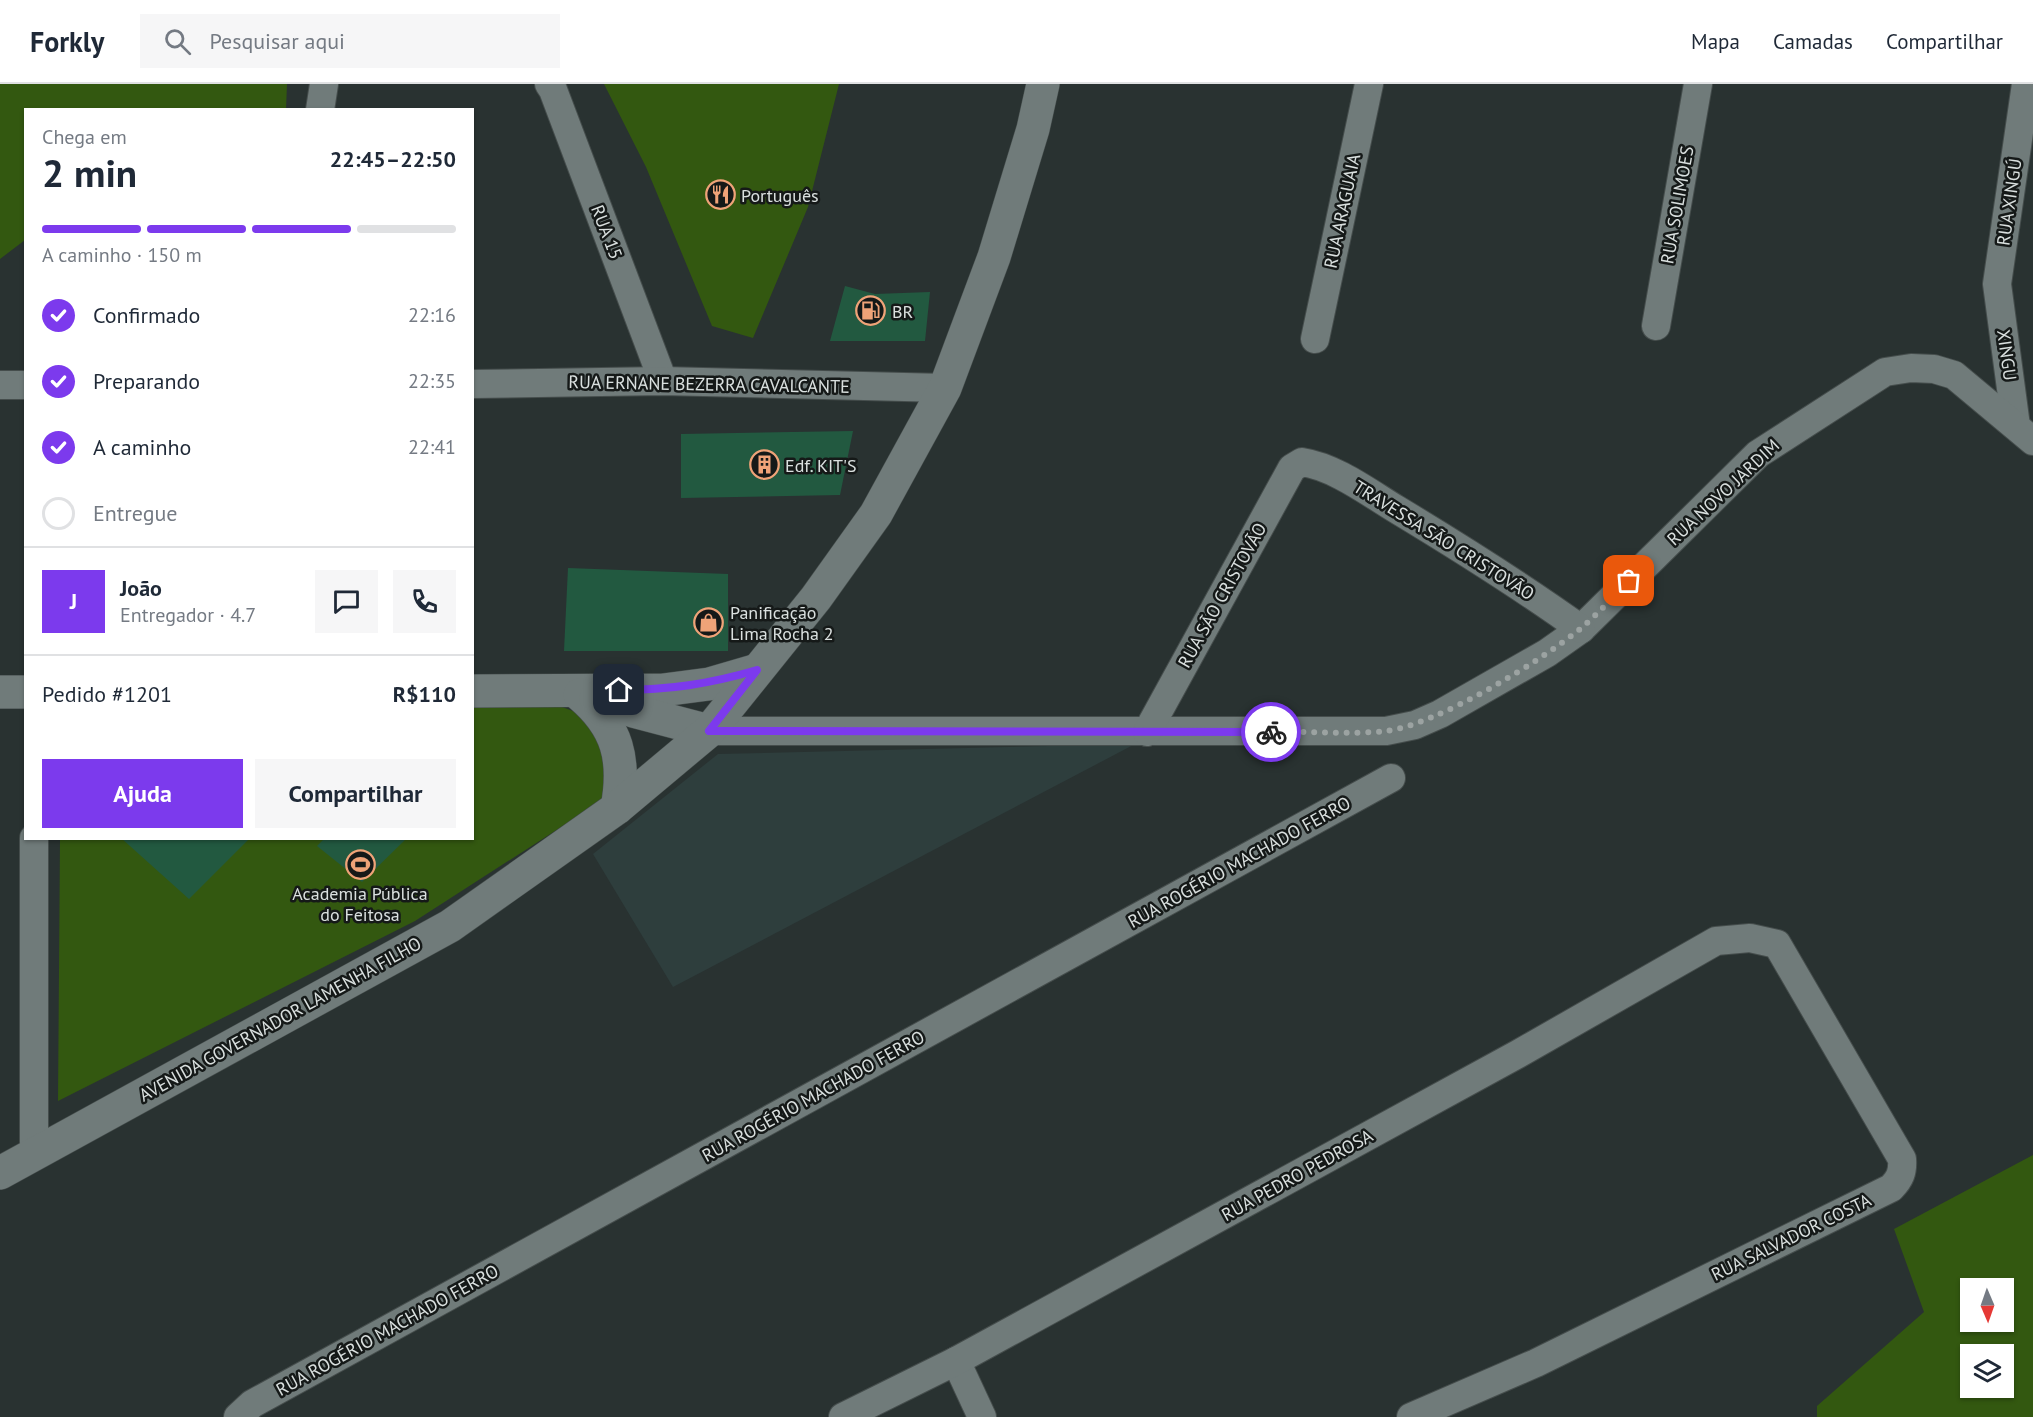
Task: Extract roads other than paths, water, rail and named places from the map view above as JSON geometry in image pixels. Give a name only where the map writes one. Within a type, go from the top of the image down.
[{"type":"street","points":[[320,108],[324,84]]},
{"type":"street","name":"RUA 15","points":[[549,84],[663,381]]},
{"type":"street","name":"AVENIDA GOVERNADOR LAMENHA FILHO","points":[[0,1173],[450,926],[617,808],[709,731],[816,598],[876,514],[945,388],[994,257],[1033,129],[1043,84]]},
{"type":"street","name":"RUA ARAGUAIA","points":[[1315,339],[1369,84]]},
{"type":"street","name":"RUA SOLIMOES","points":[[1656,326],[1698,84]]},
{"type":"street","name":"RUA XINGÚ","points":[[1997,284],[2026,84]]},
{"type":"street","name":"XINGU","points":[[1997,284],[2025,433]]},
{"type":"street","name":"RUA NOVO JARDIM","points":[[709,731],[1386,731],[1414,725],[1514,674],[1581,629],[1758,454],[1885,372],[1911,368],[1934,369],[1954,375],[2025,433]]},
{"type":"street","name":"RUA ERNANE BEZERRA CAVALCANTE","points":[[474,384],[663,381],[945,388]]},
{"type":"street","points":[[0,385],[24,386]]},
{"type":"street","name":"TRAVESSA SÃO CRISTOVÃO","points":[[1302,462],[1322,467],[1360,487],[1504,574],[1581,629]]},
{"type":"street","name":"RUA SÃO CRISTOVÃO","points":[[1147,732],[1292,468],[1302,462]]},
{"type":"street","points":[[474,691],[663,690],[709,684],[757,670]]},
{"type":"street","points":[[575,691],[633,711],[709,731]]},
{"type":"street","points":[[575,691],[600,715],[610,730],[620,755],[622,782],[617,808]]},
{"type":"street","points":[[0,692],[24,692]]},
{"type":"street","name":"RUA ROGÉRIO MACHADO FERRO","points":[[238,1417],[252,1404],[1391,778]]},
{"type":"street","points":[[34,840],[34,1154]]},
{"type":"street","name":"RUA PEDRO PEDROSA","points":[[843,1417],[956,1361],[1518,1054],[1716,941],[1750,938]]},
{"type":"street","name":"RUA SALVADOR COSTA","points":[[1411,1417],[1546,1358],[1891,1188],[1898,1180],[1903,1170],[1902,1159],[1778,944],[1750,938]]},
{"type":"street","points":[[956,1361],[982,1417]]},
{"type":"place","name":"Português","points":[[720,195]]},
{"type":"place","name":"BR","points":[[871,311]]},
{"type":"place","name":"Edf. KIT'S","points":[[764,465]]},
{"type":"place","name":"Panificação Lima Rocha 2","points":[[709,622]]},
{"type":"place","name":"Academia Pública do Feitosa","points":[[360,864]]}]
